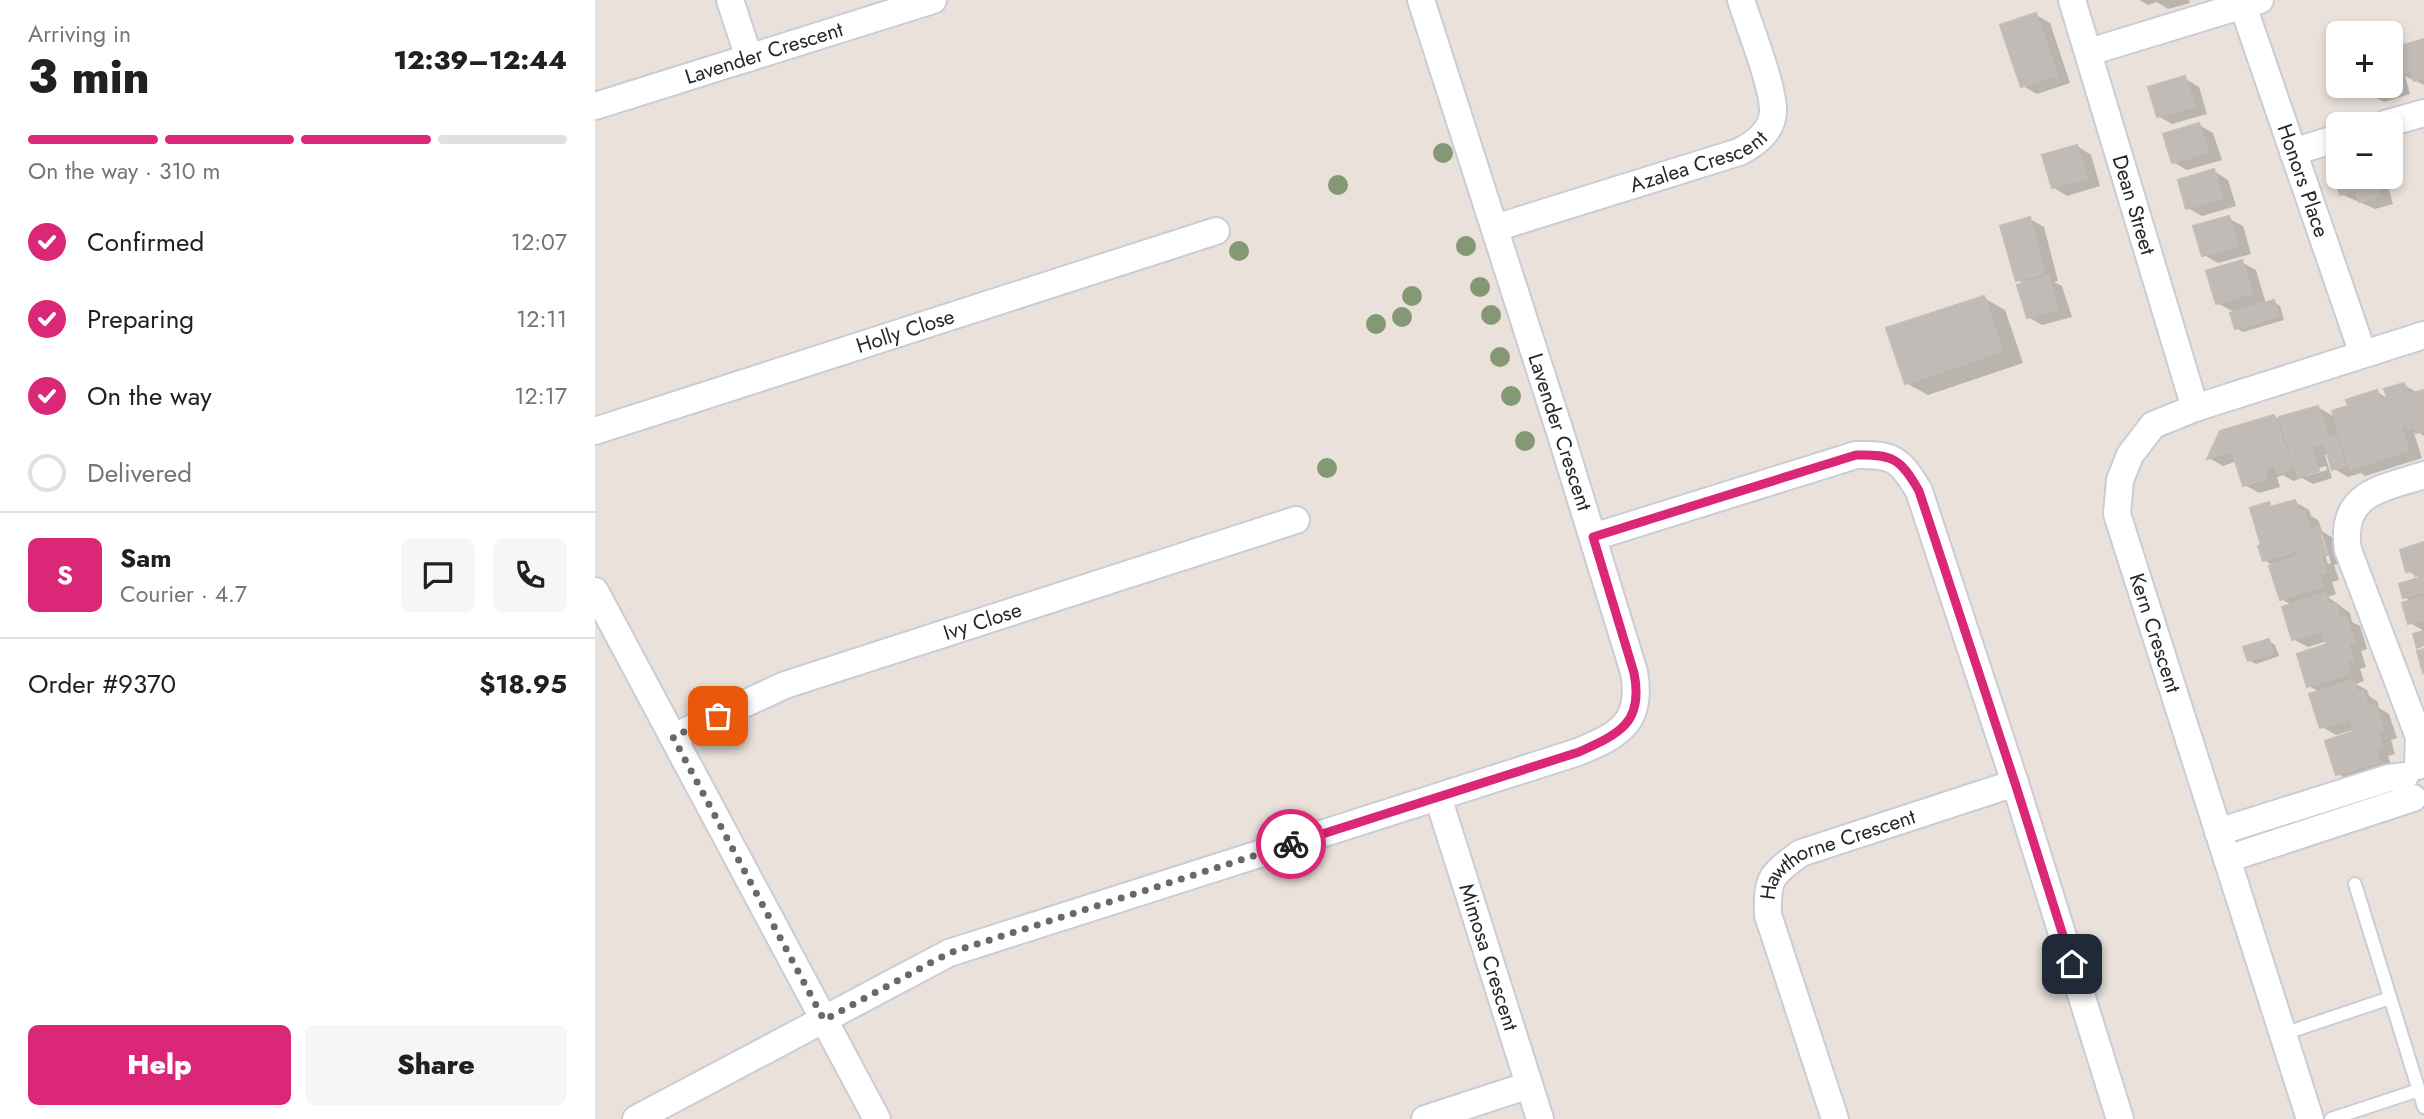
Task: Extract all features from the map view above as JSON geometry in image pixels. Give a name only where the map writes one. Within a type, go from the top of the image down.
[{"type":"street","points":[[730,0],[749,58]]},
{"type":"street","name":"Lavender Crescent","points":[[595,106],[933,0]]},
{"type":"street","name":"Lavender Crescent","points":[[636,1119],[949,953],[1579,752],[1612,737],[1626,724],[1633,711],[1638,691],[1631,660],[1420,0]]},
{"type":"street","name":"Azalea Crescent","points":[[1495,228],[1739,152],[1757,143],[1769,126],[1773,112],[1769,90],[1741,0]]},
{"type":"street","name":"Dean Street","points":[[2072,0],[2195,408]]},
{"type":"street","points":[[2089,52],[2248,2]]},
{"type":"street","name":"Honors Place","points":[[2248,2],[2293,152],[2363,354]]},
{"type":"street","points":[[2403,119],[2424,113]]},
{"type":"street","points":[[2293,152],[2326,142]]},
{"type":"street","name":"Holly Close","points":[[595,431],[1216,231]]},
{"type":"street","name":"Kern Crescent","points":[[2310,1119],[2117,514],[2120,480],[2130,455],[2153,425],[2195,408],[2424,335]]},
{"type":"street","points":[[1593,537],[1856,455],[1882,454],[1899,463],[1919,491],[2015,783],[2120,1119]]},
{"type":"street","points":[[2417,781],[2419,737],[2348,550],[2345,530],[2355,506],[2369,493],[2424,475]]},
{"type":"street","name":"Ivy Close","points":[[673,737],[785,685],[1296,520]]},
{"type":"street","points":[[595,591],[877,1119]]},
{"type":"street","points":[[2218,832],[2389,778],[2417,781]]},
{"type":"street","points":[[2227,859],[2417,781]]},
{"type":"street","name":"Hawthorne Crescent","points":[[1835,1119],[1768,915],[1768,888],[1776,871],[1801,853],[2015,783]]},
{"type":"street","name":"Mimosa Crescent","points":[[1438,797],[1540,1119]]},
{"type":"street","points":[[1425,1119],[1529,1085]]},
{"type":"lane","points":[[2355,884],[2424,1107]]},
{"type":"lane","points":[[2283,1034],[2390,998]]},
{"type":"lane","points":[[2331,1119],[2419,1090]]},
{"type":"building","points":[[2036,13],[2046,43],[2010,55],[2000,25]]},
{"type":"building","points":[[2424,39],[2424,78],[2414,81],[2411,71],[2403,73],[2403,45]]},
{"type":"building","points":[[2046,43],[2057,75],[2021,87],[2010,55]]},
{"type":"building","points":[[2185,76],[2194,106],[2157,117],[2148,87]]},
{"type":"building","points":[[2199,123],[2208,152],[2172,163],[2163,134]]},
{"type":"building","points":[[2077,145],[2087,178],[2052,188],[2042,155]]},
{"type":"building","points":[[2214,169],[2222,198],[2186,209],[2178,180]]},
{"type":"building","points":[[2338,189],[2378,189],[2380,196],[2359,202],[2355,190],[2340,195]]},
{"type":"building","points":[[2229,216],[2238,246],[2202,256],[2193,226]]},
{"type":"building","points":[[2030,217],[2044,273],[2016,281],[2000,226]]},
{"type":"building","points":[[2242,260],[2252,293],[2216,304],[2206,271]]},
{"type":"building","points":[[2048,276],[2058,309],[2027,318],[2017,285]]},
{"type":"building","points":[[1984,296],[2002,351],[1905,384],[1886,328]]},
{"type":"building","points":[[2274,300],[2279,316],[2235,329],[2230,313]]},
{"type":"building","points":[[2404,383],[2408,394],[2424,390],[2424,431],[2416,433],[2415,427],[2409,429],[2407,423],[2401,426],[2408,450],[2397,454],[2380,399],[2387,397],[2384,389]]},
{"type":"building","points":[[2377,390],[2397,454],[2350,469],[2332,411],[2348,406],[2346,400]]},
{"type":"building","points":[[2318,406],[2329,439],[2336,436],[2345,466],[2332,470],[2324,443],[2311,447],[2319,471],[2298,477],[2279,417]]},
{"type":"building","points":[[2274,415],[2292,469],[2277,474],[2275,465],[2264,469],[2267,479],[2243,486],[2232,451],[2207,459],[2220,431]]},
{"type":"building","points":[[2295,500],[2299,511],[2304,510],[2311,530],[2318,527],[2323,542],[2263,561],[2250,508],[2269,502],[2270,507]]},
{"type":"building","points":[[2323,542],[2327,555],[2321,557],[2326,572],[2319,574],[2322,586],[2280,600],[2269,566],[2299,556],[2297,550]]},
{"type":"building","points":[[2424,542],[2424,592],[2403,598],[2399,584],[2422,577],[2421,574],[2415,576],[2413,570],[2406,572],[2400,550]]},
{"type":"building","points":[[2325,593],[2329,605],[2336,603],[2340,618],[2345,616],[2350,629],[2324,638],[2322,631],[2292,640],[2282,607]]},
{"type":"building","points":[[2424,596],[2424,619],[2408,624],[2402,603]]},
{"type":"building","points":[[2350,629],[2354,641],[2348,643],[2353,659],[2347,661],[2350,673],[2307,687],[2297,654],[2327,644],[2324,638]]},
{"type":"building","points":[[2424,631],[2424,645],[2417,648],[2413,634]]},
{"type":"building","points":[[2269,639],[2273,653],[2248,661],[2243,647]]},
{"type":"building","points":[[2424,649],[2424,672],[2423,673],[2417,651]]},
{"type":"building","points":[[2353,680],[2357,692],[2363,690],[2368,706],[2375,704],[2379,716],[2352,725],[2351,719],[2320,728],[2309,694]]},
{"type":"building","points":[[2379,716],[2383,730],[2378,732],[2382,746],[2375,748],[2379,762],[2336,775],[2325,741],[2355,731],[2352,725]]},
{"type":"way so far","points":[[718,716],[673,737],[824,1020],[949,953],[1291,844]]},
{"type":"route","points":[[1291,844],[1579,752],[1612,737],[1626,724],[1633,711],[1638,691],[1593,537],[1856,455],[1882,454],[1899,463],[1919,491],[2072,964]]}]
